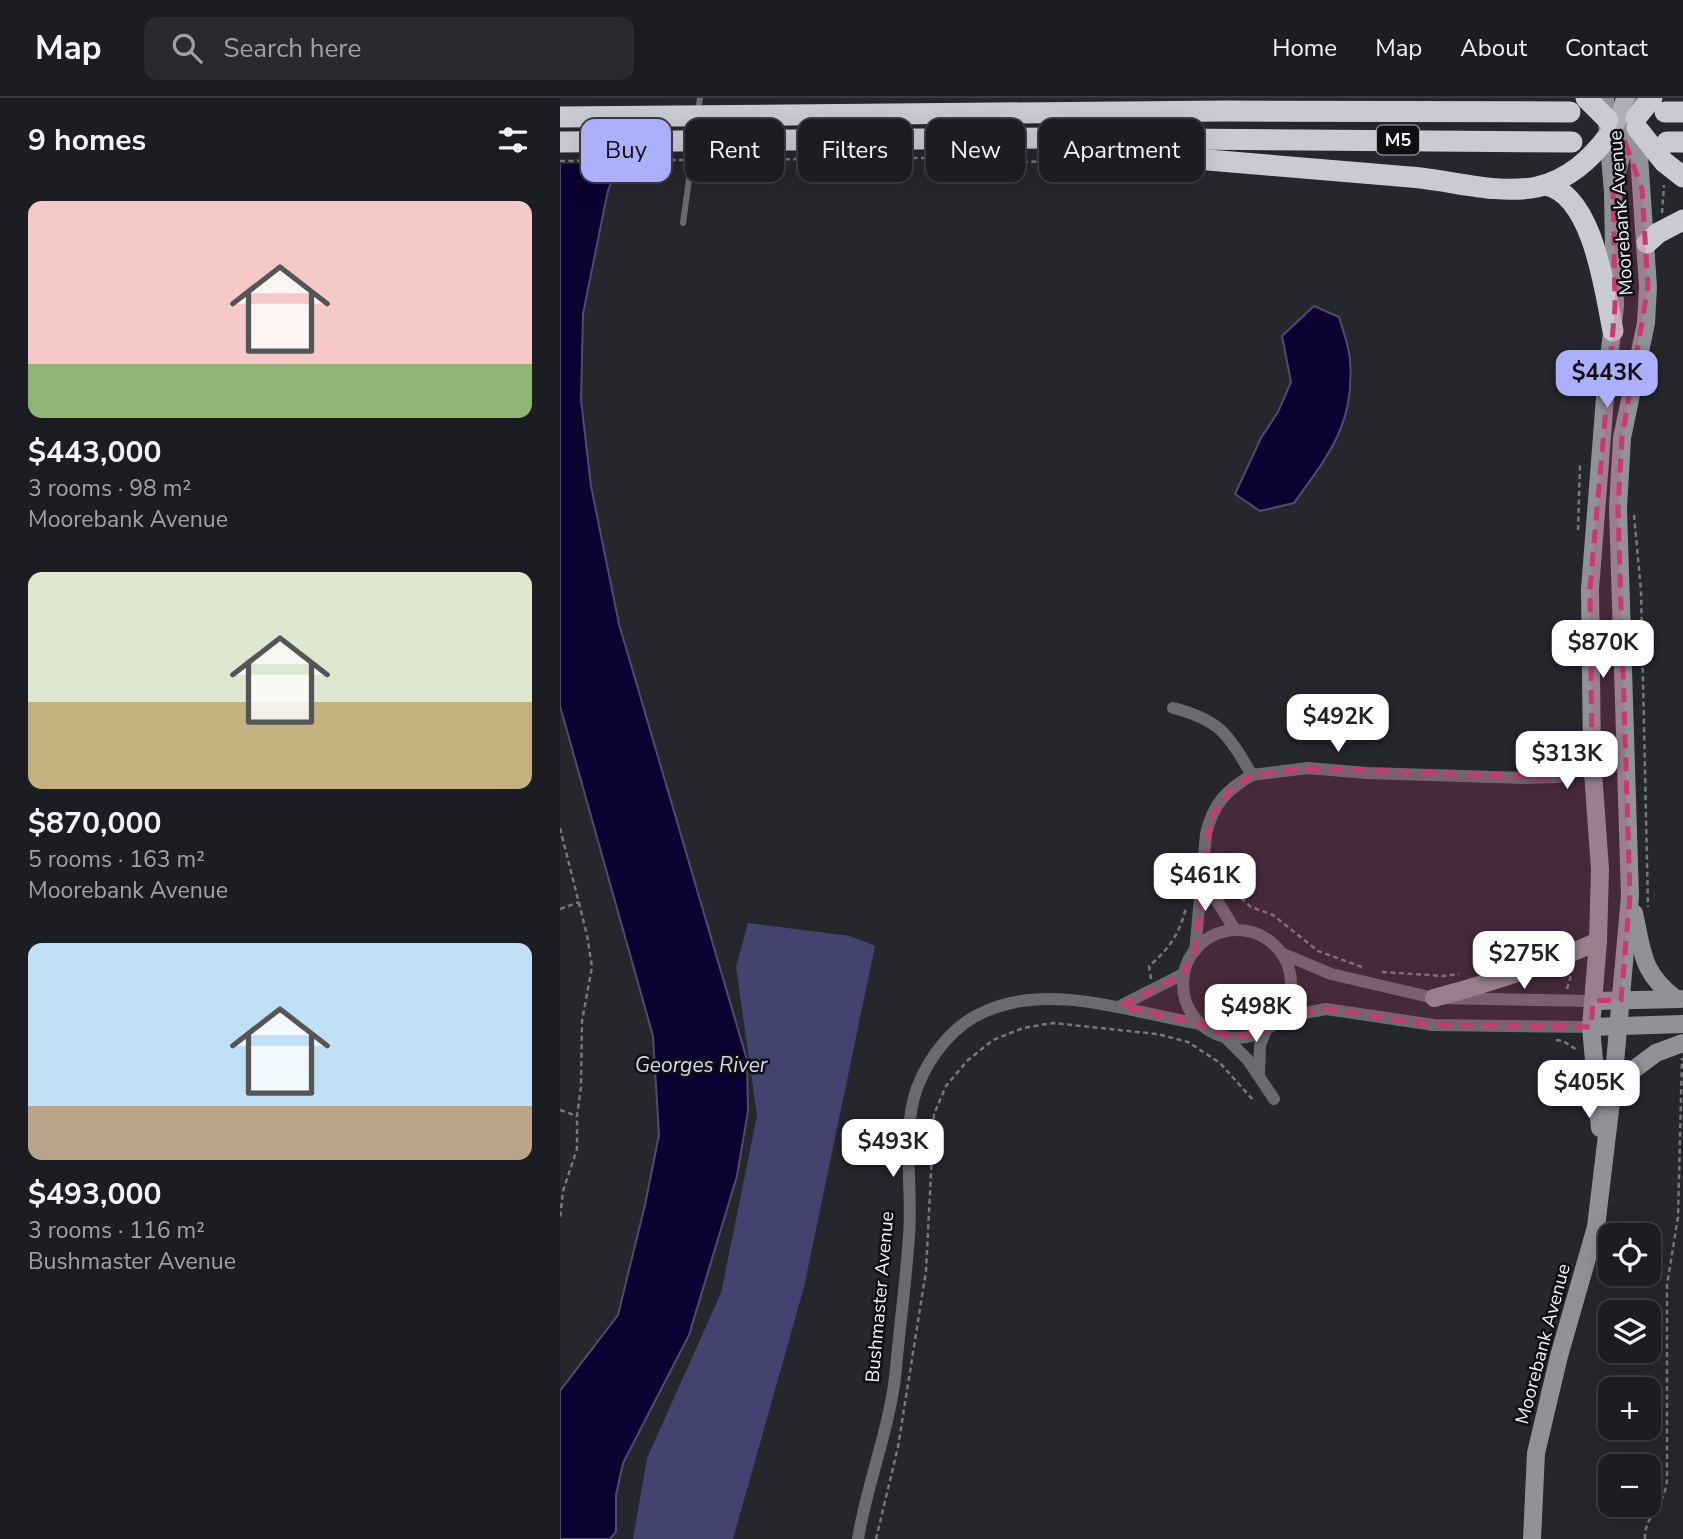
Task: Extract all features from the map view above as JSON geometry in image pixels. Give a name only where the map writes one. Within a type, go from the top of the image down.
[{"type":"highway","points":[[935,114],[1118,98]]},
{"type":"highway","points":[[1586,98],[1624,117],[1674,177]]},
{"type":"highway","points":[[1204,160],[1415,177],[1510,189],[1545,185],[1578,168],[1624,117],[1667,107]]},
{"type":"highway","name":"M5","points":[[560,117],[1226,111],[1570,112]]},
{"type":"highway","name":"M5","points":[[560,142],[924,149],[1039,139]]},
{"type":"highway","name":"M5","points":[[1204,139],[1572,142]]},
{"type":"highway","points":[[1545,185],[1562,192],[1587,228],[1598,259],[1613,331]]},
{"type":"highway","points":[[1647,243],[1658,233],[1683,220]]},
{"type":"main road","name":"Moorebank Avenue","points":[[1532,1539],[1536,1453],[1559,1356],[1597,1227],[1630,896],[1618,508],[1622,438],[1646,323],[1647,243],[1642,188],[1624,117],[1605,98]]},
{"type":"main road","name":"Moorebank Avenue","points":[[1603,1161],[1591,1027],[1600,869],[1592,758],[1590,589],[1616,285],[1613,192],[1624,117]]},
{"type":"main road","points":[[1630,896],[1647,968],[1658,985],[1679,999]]},
{"type":"main road","points":[[1434,998],[1488,983],[1598,941]]},
{"type":"main road","points":[[1593,1001],[1679,999]]},
{"type":"main road","points":[[1591,1027],[1683,1024]]},
{"type":"main road","points":[[1613,1085],[1656,1053],[1683,1047]]},
{"type":"street","points":[[1173,708],[1196,714],[1219,727],[1252,775]]},
{"type":"street","points":[[1195,951],[1206,834],[1210,818],[1233,786],[1252,775],[1308,768],[1367,773],[1558,777],[1575,771],[1592,758]]},
{"type":"street","points":[[1203,878],[1235,930]]},
{"type":"street","points":[[1235,930],[1253,933],[1268,940],[1281,953],[1289,968],[1291,986],[1288,1003],[1279,1018],[1266,1030],[1250,1037],[1225,1037],[1200,1024],[1189,1010],[1183,992],[1183,974],[1195,951],[1201,943],[1217,934],[1235,930]]},
{"type":"street","points":[[1281,953],[1331,974],[1434,998],[1593,1001]]},
{"type":"street","points":[[1120,1006],[1183,974]]},
{"type":"street","name":"Bushmaster Avenue","points":[[858,1539],[896,1370],[909,1235],[909,1113],[929,1064],[946,1041],[969,1019],[1008,1003],[1036,999],[1120,1006],[1155,1017],[1200,1024]]},
{"type":"street","points":[[1279,1018],[1326,1009],[1434,1025],[1591,1027]]},
{"type":"street","points":[[1259,1077],[1260,1045],[1266,1030]]},
{"type":"street","points":[[1225,1037],[1239,1050],[1274,1099]]},
{"type":"lane","points":[[682,223],[700,98]]},
{"type":"path","points":[[560,161],[924,149],[989,163],[1039,162]]},
{"type":"path","points":[[1661,223],[1674,177]]},
{"type":"path","points":[[1634,508],[1641,591],[1648,918]]},
{"type":"path","points":[[560,828],[587,935],[592,967],[582,1021],[577,1149],[563,1191],[560,1220]]},
{"type":"path","points":[[1234,892],[1251,907],[1273,915],[1318,951],[1372,971],[1443,976],[1467,974]]},
{"type":"path","points":[[560,909],[579,902]]},
{"type":"path","points":[[1149,966],[1176,939],[1185,911]]},
{"type":"path","points":[[1567,989],[1574,962]]},
{"type":"path","points":[[876,1539],[898,1447],[926,1271],[934,1114],[946,1086],[967,1061],[993,1040],[1023,1028],[1053,1023],[1157,1034],[1188,1042],[1220,1063],[1254,1101]]},
{"type":"path","points":[[1563,1041],[1577,1049],[1583,1059]]},
{"type":"path","points":[[1646,1539],[1645,1529],[1650,1515],[1662,1499],[1667,1481],[1667,1284],[1678,1217],[1683,1047]]},
{"type":"path","points":[[560,1110],[577,1116]]},
{"type":"highlighted area","points":[[1625,142],[1642,189],[1648,287],[1622,438],[1618,508],[1630,896],[1621,1000],[1593,1001],[1591,1027],[1434,1025],[1326,1009],[1279,1018],[1266,1030],[1232,1038],[1200,1024],[1120,1006],[1183,974],[1195,951],[1210,818],[1233,786],[1252,775],[1308,768],[1558,777],[1592,758],[1590,589],[1615,306],[1613,192]]},
{"type":"shaded area","points":[[748,923],[850,936],[875,946],[804,1287],[733,1539],[633,1539],[647,1458],[721,1293],[757,1116],[736,967]]},
{"type":"water","name":"Georges River","points":[[560,98],[636,98],[630,119],[581,119],[581,182],[611,182],[583,314],[581,400],[591,486],[619,624],[747,1060],[748,1111],[737,1176],[689,1335],[623,1463],[616,1495],[616,1532],[610,1539],[560,1539],[560,1391],[618,1315],[659,1135],[653,1036],[560,706]]},
{"type":"water","points":[[1314,306],[1339,317],[1347,344],[1350,383],[1344,420],[1328,453],[1294,503],[1260,511],[1235,494],[1291,382],[1282,336]]},
{"type":"pier","points":[[560,98],[640,98],[634,119],[581,119],[581,164],[560,164]]}]
